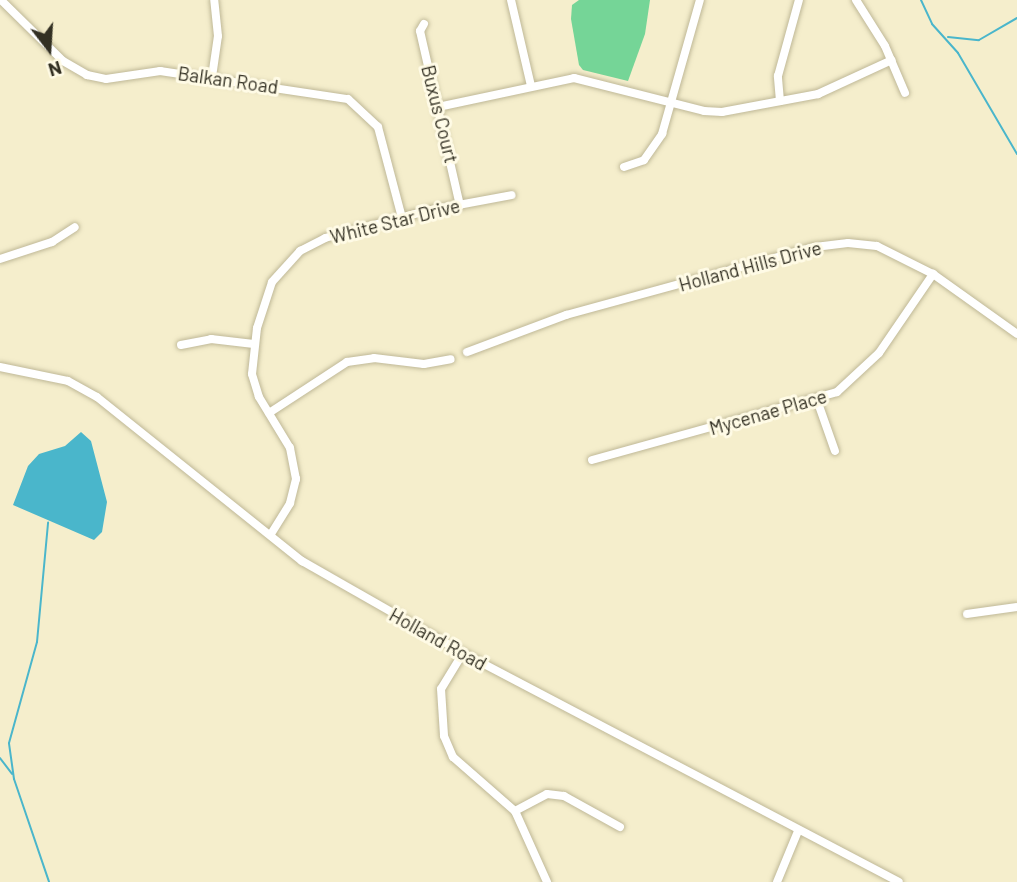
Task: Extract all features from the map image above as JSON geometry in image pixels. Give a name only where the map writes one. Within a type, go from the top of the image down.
[{"type":"street","name":"Balkan Road","points":[[1,0],[63,61],[88,75],[106,79],[160,71],[337,96],[359,106],[384,143],[401,218]]},
{"type":"street","points":[[212,77],[218,36],[214,0]]},
{"type":"street","points":[[511,0],[531,86]]},
{"type":"street","points":[[624,167],[644,160],[655,148],[672,102],[700,0]]},
{"type":"street","points":[[780,101],[778,76],[799,0]]},
{"type":"street","points":[[856,0],[892,60],[905,93]]},
{"type":"street","name":"Buxus Court","points":[[424,24],[420,31],[460,205]]},
{"type":"street","points":[[438,107],[531,86],[584,79],[722,112],[828,90],[892,60]]},
{"type":"street","name":"White Star Drive","points":[[271,534],[290,503],[296,471],[290,448],[254,385],[254,344],[272,282],[300,251],[325,238],[401,218],[512,195]]},
{"type":"street","points":[[0,259],[52,242],[75,227]]},
{"type":"street","name":"Holland Hills Drive","points":[[467,352],[566,315],[815,247],[848,243],[877,246],[933,274],[1017,334]]},
{"type":"street","name":"Mycenae Place","points":[[592,460],[817,400],[837,392],[868,366],[933,274]]},
{"type":"street","points":[[181,345],[211,339],[254,344]]},
{"type":"street","points":[[269,413],[347,362],[373,358],[424,364],[451,359]]},
{"type":"street","name":"Holland Road","points":[[0,367],[68,381],[97,397],[302,561],[463,653],[899,882]]},
{"type":"street","points":[[817,400],[835,451]]},
{"type":"street","points":[[967,614],[1017,607]]},
{"type":"street","points":[[463,653],[441,689],[444,736],[453,757],[515,811],[547,882]]},
{"type":"street","points":[[515,811],[547,794],[564,796],[620,827]]},
{"type":"street","points":[[777,882],[798,831]]},
{"type":"green space","points":[[579,0],[650,0],[645,34],[628,81],[583,70],[579,65],[571,19],[572,5]]},
{"type":"water","points":[[81,432],[91,441],[107,502],[102,532],[94,540],[13,505],[28,466],[39,454],[65,446]]},
{"type":"waterway","points":[[921,0],[932,24],[958,53],[1017,154]]},
{"type":"waterway","points":[[948,37],[979,40],[1017,18]]},
{"type":"waterway","points":[[14,779],[9,743],[37,642],[48,523]]},
{"type":"waterway","points":[[0,758],[12,774]]},
{"type":"waterway","points":[[14,779],[49,882]]}]
